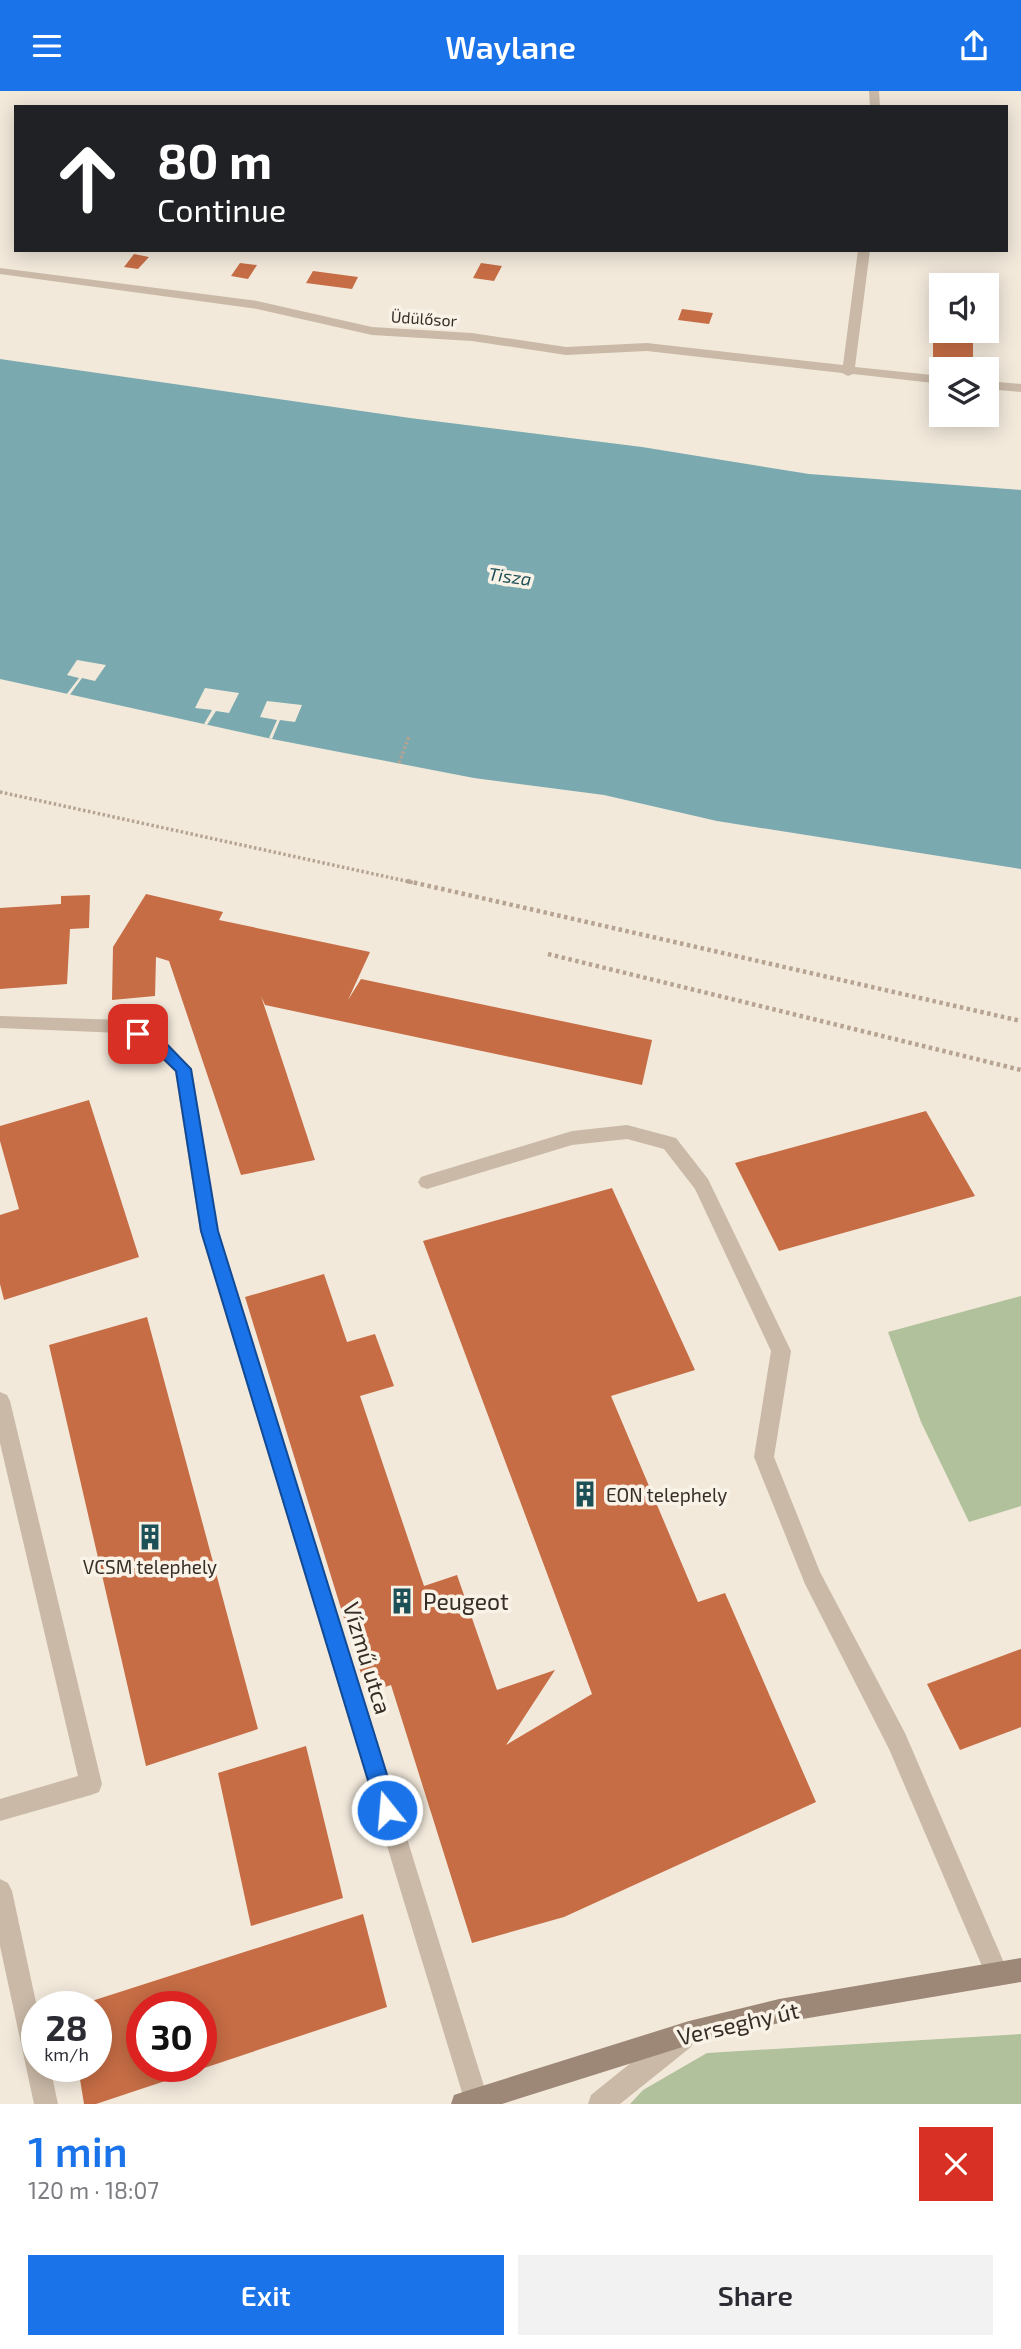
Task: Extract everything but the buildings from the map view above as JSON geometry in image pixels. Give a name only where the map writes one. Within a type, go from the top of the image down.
[{"type":"main road","name":"Verseghy út","points":[[472,2103],[689,2033],[779,2011],[996,1972],[1021,1970]]},
{"type":"street","points":[[848,372],[864,252]]},
{"type":"street","name":"Üdülősor","points":[[0,271],[257,305],[372,331],[472,337],[566,351],[647,347],[848,372],[929,379]]},
{"type":"street","points":[[999,385],[1021,388]]},
{"type":"street","name":"Vízmű utca","points":[[0,1021],[123,1027],[154,1040],[183,1069],[209,1231],[472,2103]]},
{"type":"street","points":[[427,1182],[572,1138],[627,1132],[670,1143],[702,1184],[781,1351],[764,1457],[812,1577],[897,1741],[996,1972]]},
{"type":"street","points":[[0,1401],[91,1784],[0,1810]]},
{"type":"street","points":[[1,1896],[21,1991]]},
{"type":"street","points":[[600,2104],[689,2033]]},
{"type":"street","points":[[41,2082],[47,2104]]},
{"type":"path","points":[[399,763],[409,736]]},
{"type":"path","points":[[0,792],[340,866],[1021,1021]]},
{"type":"path","points":[[548,954],[1021,1070]]},
{"type":"green space","points":[[1021,1296],[1021,1506],[969,1522],[921,1422],[888,1332]]},
{"type":"green space","points":[[1021,2034],[1021,2104],[630,2104],[643,2090],[707,2053]]},
{"type":"water","name":"Tisza","points":[[0,359],[410,418],[642,447],[809,474],[1021,490],[1021,869],[717,821],[604,795],[474,778],[272,739],[0,679]]},
{"type":"pier","points":[[77,660],[106,665],[95,681],[82,678],[69,696],[66,695],[79,678],[67,675]]},
{"type":"pier","points":[[205,688],[239,693],[229,713],[216,711],[207,725],[204,724],[212,710],[195,708]]},
{"type":"pier","points":[[267,701],[302,705],[295,722],[280,720],[272,739],[269,738],[277,720],[260,717]]},
{"type":"place","name":"EON telephely","points":[[585,1494]]},
{"type":"place","name":"VCSM telephely","points":[[150,1537]]},
{"type":"place","name":"Peugeot","points":[[402,1601]]},
{"type":"route","points":[[138,1034],[154,1040],[183,1069],[209,1231],[387,1810]]}]
